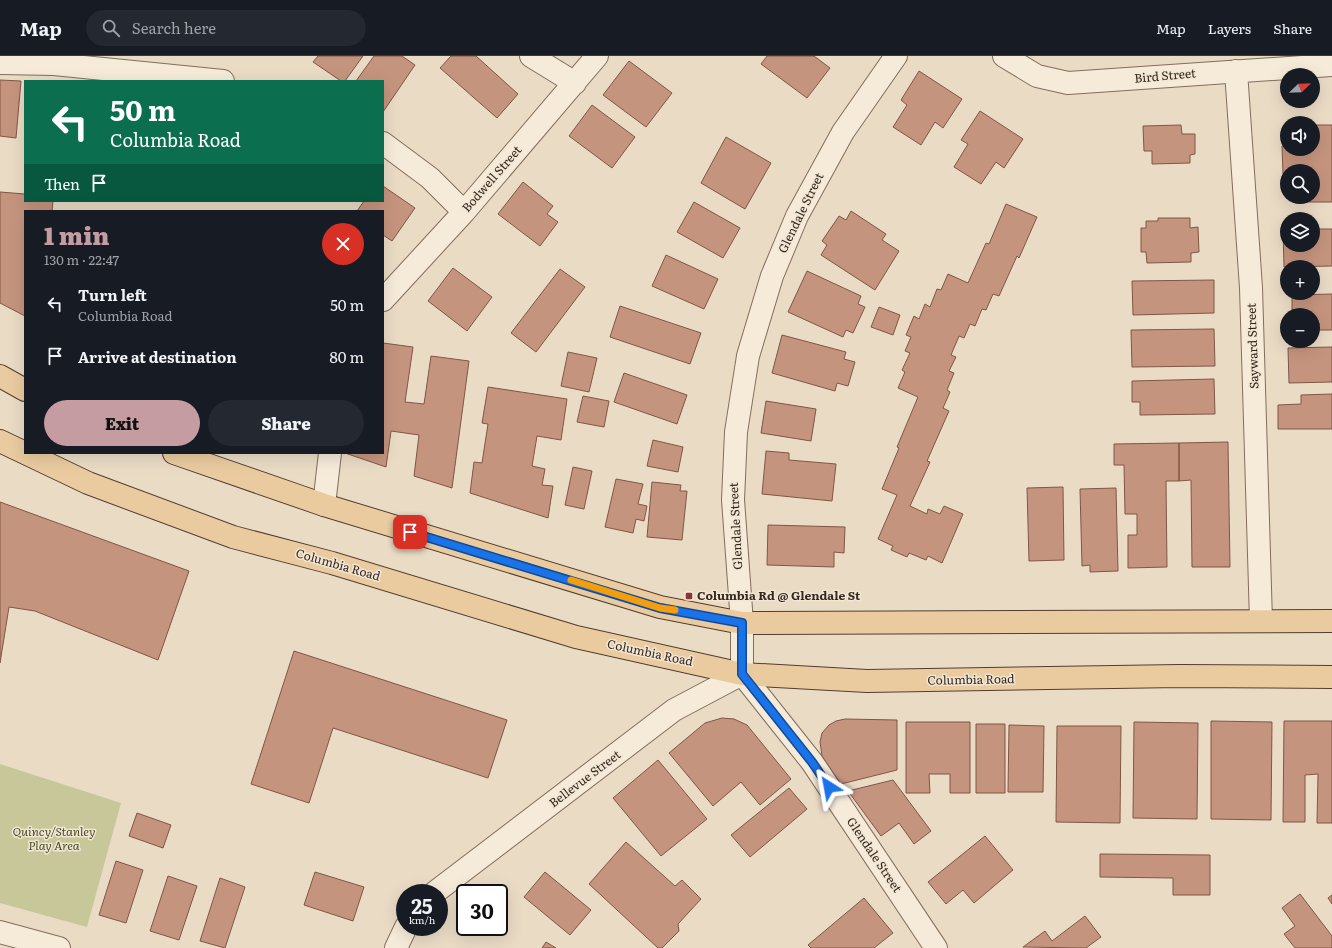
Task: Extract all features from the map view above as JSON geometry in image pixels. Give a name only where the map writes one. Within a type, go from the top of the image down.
[{"type":"main road","points":[[0,376],[24,389]]},
{"type":"main road","name":"Columbia Road","points":[[0,441],[24,452]]},
{"type":"main road","name":"Columbia Road","points":[[27,454],[88,483],[233,537],[332,563],[576,637],[742,674],[867,681],[1179,676],[1332,677]]},
{"type":"main road","points":[[177,454],[324,505],[660,608],[742,623],[1332,621]]},
{"type":"street","points":[[531,56],[575,83]]},
{"type":"street","name":"Bodwell Street","points":[[384,299],[464,212],[597,56]]},
{"type":"street","name":"Glendale Street","points":[[896,56],[842,132],[797,216],[772,276],[748,356],[736,432],[733,500],[742,623],[742,674],[812,762],[932,946]]},
{"type":"street","name":"Bird Street","points":[[1004,56],[1037,76],[1068,83],[1332,64]]},
{"type":"street","points":[[0,63],[54,64],[213,80]]},
{"type":"street","name":"Sayward Street","points":[[1236,71],[1251,288],[1262,621]]},
{"type":"street","points":[[384,144],[430,178],[464,212]]},
{"type":"street","points":[[324,505],[330,454]]},
{"type":"street","name":"Bellevue Street","points":[[446,884],[674,710],[742,674]]},
{"type":"street","points":[[0,932],[60,948]]},
{"type":"street","points":[[396,948],[402,936]]},
{"type":"green space","name":"Quincy/Stanley Play Area","points":[[0,764],[121,803],[87,927],[0,903]]},
{"type":"building","points":[[318,56],[363,56],[346,80],[340,80],[313,62]]},
{"type":"building","points":[[374,56],[402,56],[415,65],[384,111],[384,80],[357,80]]},
{"type":"building","points":[[451,56],[476,56],[518,94],[497,118],[440,68]]},
{"type":"building","points":[[767,56],[814,56],[830,68],[807,98],[761,64]]},
{"type":"building","points":[[629,61],[672,93],[646,127],[603,95]]},
{"type":"building","points":[[919,71],[962,99],[943,128],[935,122],[921,145],[893,127],[907,105],[901,100]]},
{"type":"building","points":[[0,80],[21,81],[16,138],[0,136]]},
{"type":"building","points":[[592,105],[635,137],[612,168],[569,136]]},
{"type":"building","points":[[980,111],[1023,139],[1004,168],[996,162],[981,184],[954,167],[968,144],[961,140]]},
{"type":"building","points":[[1181,125],[1182,134],[1195,134],[1195,154],[1190,155],[1190,163],[1152,164],[1152,151],[1144,151],[1143,126]]},
{"type":"building","points":[[1320,125],[1332,125],[1332,202],[1320,202],[1320,164],[1283,164],[1282,156],[1320,156]]},
{"type":"building","points":[[726,137],[771,163],[745,209],[701,183]]},
{"type":"building","points":[[523,182],[553,206],[547,214],[558,222],[540,246],[498,214]]},
{"type":"building","points":[[384,187],[415,208],[392,241],[384,236],[384,210],[358,210],[363,202],[384,202]]},
{"type":"building","points":[[0,192],[24,194],[24,202],[53,202],[52,210],[24,210],[24,315],[0,303]]},
{"type":"building","points":[[694,202],[740,228],[723,258],[677,232]]},
{"type":"building","points":[[1006,204],[1037,217],[1019,258],[1017,256],[999,296],[993,294],[986,310],[982,309],[975,326],[970,324],[964,338],[959,336],[951,355],[956,357],[949,371],[954,373],[947,390],[950,392],[943,408],[949,411],[927,461],[930,462],[910,506],[927,514],[928,509],[940,514],[944,506],[963,514],[942,563],[928,556],[926,560],[909,553],[907,557],[891,550],[893,546],[878,539],[897,495],[882,489],[899,448],[897,447],[918,397],[898,388],[905,372],[902,370],[910,353],[905,351],[911,337],[906,335],[914,316],[919,319],[925,304],[930,307],[937,289],[941,290],[948,274],[968,283],[986,243],[989,244]]},
{"type":"building","points":[[851,211],[886,234],[882,240],[899,251],[875,290],[821,255],[827,245],[822,241],[839,216],[846,220]]},
{"type":"building","points":[[1158,218],[1190,218],[1190,228],[1198,227],[1199,252],[1191,253],[1191,262],[1147,263],[1146,252],[1141,252],[1141,228],[1146,228],[1146,221],[1158,221]]},
{"type":"building","points":[[1320,229],[1332,229],[1332,266],[1320,266],[1320,260],[1284,260],[1284,252],[1320,252]]},
{"type":"building","points":[[666,255],[718,279],[704,309],[652,286]]},
{"type":"building","points":[[453,268],[492,297],[467,331],[428,301]]},
{"type":"building","points":[[560,269],[585,287],[536,352],[511,333]]},
{"type":"building","points":[[807,271],[861,296],[858,304],[865,307],[853,333],[846,330],[843,337],[788,312]]},
{"type":"building","points":[[1214,280],[1214,313],[1133,315],[1132,281]]},
{"type":"building","points":[[1320,294],[1332,294],[1332,330],[1320,330],[1320,308],[1292,308],[1292,300],[1320,300]]},
{"type":"building","points":[[620,306],[701,333],[690,364],[610,337]]},
{"type":"building","points":[[879,307],[900,315],[893,335],[871,327]]},
{"type":"building","points":[[1214,329],[1215,366],[1132,367],[1131,330]]},
{"type":"building","points":[[782,335],[846,352],[844,359],[855,362],[848,386],[837,383],[835,391],[772,373]]},
{"type":"building","points":[[384,343],[413,347],[405,402],[424,404],[431,356],[469,361],[452,488],[414,476],[419,435],[391,431],[386,467],[348,454],[384,454]]},
{"type":"building","points":[[1332,347],[1332,382],[1289,383],[1288,348]]},
{"type":"building","points":[[568,352],[597,358],[589,392],[561,386]]},
{"type":"building","points":[[624,373],[687,395],[677,424],[614,402]]},
{"type":"building","points":[[1214,379],[1215,414],[1140,415],[1140,402],[1132,402],[1132,381]]},
{"type":"building","points":[[488,387],[567,399],[561,440],[537,436],[532,466],[545,469],[542,485],[553,486],[548,518],[470,493],[474,462],[482,463],[488,424],[482,423]]},
{"type":"building","points":[[1332,394],[1332,429],[1278,429],[1278,405],[1301,404],[1301,395]]},
{"type":"building","points":[[583,396],[609,401],[604,427],[577,422]]},
{"type":"building","points":[[766,401],[816,409],[811,441],[761,433]]},
{"type":"building","points":[[653,440],[683,447],[678,472],[647,466]]},
{"type":"building","points":[[1228,442],[1230,567],[1192,567],[1191,480],[1179,481],[1179,443]]},
{"type":"building","points":[[1179,443],[1179,481],[1166,481],[1167,567],[1128,568],[1128,535],[1137,535],[1137,514],[1125,514],[1124,465],[1114,465],[1114,444]]},
{"type":"building","points":[[766,451],[789,453],[789,460],[836,464],[832,501],[762,494]]},
{"type":"building","points":[[573,467],[592,471],[584,509],[565,505]]},
{"type":"building","points":[[616,479],[643,484],[638,504],[647,506],[644,521],[636,519],[633,533],[605,527]]},
{"type":"building","points":[[652,482],[681,485],[680,491],[687,491],[682,540],[647,537]]},
{"type":"building","points":[[1063,487],[1064,560],[1029,561],[1027,488]]},
{"type":"building","points":[[1116,488],[1118,571],[1090,572],[1090,565],[1082,566],[1080,489]]},
{"type":"building","points":[[0,502],[189,571],[158,660],[35,611],[9,607],[0,663]]},
{"type":"building","points":[[768,525],[845,527],[844,553],[834,552],[834,567],[767,565]]},
{"type":"building","points":[[294,651],[507,720],[488,778],[333,728],[309,803],[251,784]]},
{"type":"building","points":[[722,718],[734,719],[747,725],[791,779],[760,805],[741,782],[713,806],[669,753],[705,723]]},
{"type":"building","points":[[845,719],[897,720],[897,770],[841,784],[822,756],[820,742],[822,733],[829,725],[836,721]]},
{"type":"building","points":[[1211,721],[1272,722],[1271,820],[1211,819]]},
{"type":"building","points":[[1284,721],[1332,721],[1332,823],[1317,823],[1318,774],[1305,775],[1305,822],[1283,822]]},
{"type":"building","points":[[906,722],[970,722],[970,793],[950,793],[950,774],[929,774],[930,793],[906,793]]},
{"type":"building","points":[[1134,722],[1198,723],[1197,819],[1133,818]]},
{"type":"building","points":[[976,724],[1005,724],[1005,793],[976,793]]},
{"type":"building","points":[[1009,725],[1044,726],[1043,792],[1008,792]]},
{"type":"building","points":[[1057,726],[1121,726],[1120,823],[1056,822]]},
{"type":"building","points":[[658,760],[707,819],[661,856],[613,798]]},
{"type":"building","points":[[893,780],[931,831],[914,844],[899,823],[881,836],[848,791]]},
{"type":"building","points":[[789,788],[807,809],[750,857],[731,835]]},
{"type":"building","points":[[137,813],[171,825],[163,848],[129,836]]},
{"type":"building","points":[[985,836],[1013,870],[974,903],[963,890],[946,904],[928,882]]},
{"type":"building","points":[[626,842],[675,886],[682,880],[701,899],[678,924],[679,931],[662,948],[658,948],[589,884]]},
{"type":"building","points":[[1100,854],[1210,855],[1210,895],[1173,895],[1173,878],[1100,877]]},
{"type":"building","points":[[116,861],[143,870],[126,923],[99,915]]},
{"type":"building","points":[[315,872],[364,887],[353,921],[304,905]]},
{"type":"building","points":[[545,872],[591,910],[570,935],[524,897]]},
{"type":"building","points":[[168,876],[197,886],[179,940],[150,931]]},
{"type":"building","points":[[220,878],[245,887],[225,948],[200,941]]},
{"type":"building","points":[[1300,894],[1332,936],[1332,948],[1295,948],[1284,934],[1295,926],[1282,908]]},
{"type":"building","points":[[1332,895],[1332,904],[1328,898]]},
{"type":"building","points":[[864,898],[893,933],[874,948],[811,948],[808,945]]},
{"type":"building","points":[[1085,916],[1101,937],[1086,948],[1023,947],[1045,931],[1052,941]]},
{"type":"building","points":[[546,942],[556,948],[542,948]]},
{"type":"slow traffic","points":[[571,580],[660,608],[675,610]]},
{"type":"place","name":"Columbia Rd @ Glendale St","points":[[689,596]]},
{"type":"route","points":[[410,532],[660,608],[742,623],[742,674],[812,762],[829,787]]}]
